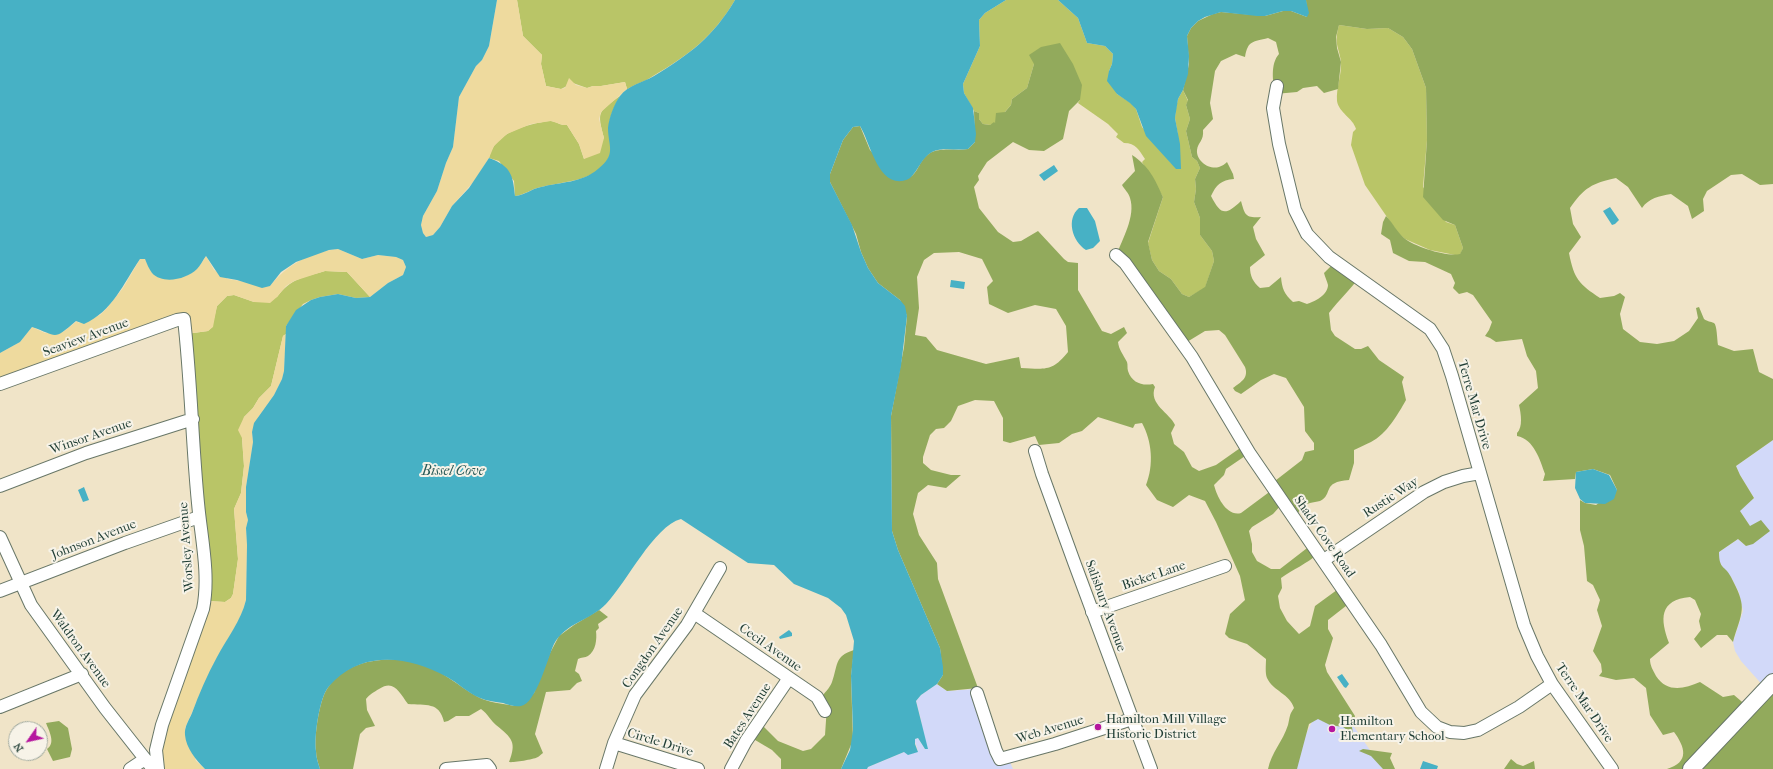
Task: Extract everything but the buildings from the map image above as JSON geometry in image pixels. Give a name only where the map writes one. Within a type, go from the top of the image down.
[{"type":"main road","points":[[1691,769],[1773,682]]},
{"type":"street","name":"Terre Mar Drive","points":[[1277,86],[1274,108],[1279,144],[1286,179],[1295,210],[1308,234],[1329,257],[1430,329],[1443,349],[1524,625],[1537,656],[1552,684],[1612,769]]},
{"type":"street","name":"Shady Cove Road","points":[[1116,255],[1125,263],[1188,351],[1250,454],[1381,645],[1421,712],[1437,727],[1450,732],[1464,733],[1478,730],[1519,706],[1552,684]]},
{"type":"street","name":"Seaview Avenue","points":[[0,384],[182,319]]},
{"type":"street","name":"Worsley Avenue","points":[[158,769],[156,750],[162,725],[203,609],[205,597],[204,555],[199,517],[188,355],[184,319],[182,319]]},
{"type":"street","name":"Winsor Avenue","points":[[0,486],[86,453],[193,419]]},
{"type":"street","name":"Salisbury Avenue","points":[[1035,451],[1092,612],[1151,769]]},
{"type":"street","name":"Rustic Way","points":[[1324,560],[1379,522],[1431,489],[1444,482],[1462,476],[1480,473]]},
{"type":"street","name":"Johnson Avenue","points":[[0,591],[162,529],[199,517]]},
{"type":"street","name":"Waldron Avenue","points":[[0,537],[31,605],[105,708],[153,769]]},
{"type":"street","name":"Bicket Lane","points":[[1092,612],[1225,566]]},
{"type":"street","name":"Congdon Avenue","points":[[606,769],[614,744],[635,695],[694,613],[720,568]]},
{"type":"street","name":"Cecil Avenue","points":[[694,613],[817,697],[825,711]]},
{"type":"street","points":[[0,707],[82,674]]},
{"type":"street","name":"Bates Avenue","points":[[731,769],[746,741],[789,678]]},
{"type":"street","name":"Web Avenue","points":[[977,693],[1000,759],[1048,746],[1132,719]]},
{"type":"street","name":"Circle Drive","points":[[614,744],[698,769]]},
{"type":"street","points":[[130,769],[145,759]]},
{"type":"street","points":[[446,769],[487,765],[490,769]]},
{"type":"shaded area","points":[[1773,440],[1773,682],[1766,689],[1741,661],[1735,651],[1733,642],[1743,611],[1739,593],[1731,577],[1724,570],[1719,561],[1719,552],[1738,539],[1746,546],[1750,526],[1739,510],[1754,498],[1736,466]]},
{"type":"shaded area","points":[[937,684],[947,691],[975,689],[996,743],[1010,762],[1013,769],[867,769],[868,767],[904,752],[918,751],[914,739],[918,738],[925,749],[921,720],[916,701],[921,695]]},
{"type":"shaded area","name":"Hamilton Elementary School","points":[[1328,689],[1383,769],[1289,769]]},
{"type":"green space","points":[[517,0],[735,0],[727,13],[700,44],[650,78],[626,90],[625,82],[587,88],[573,83],[561,89],[546,86],[541,64],[542,55],[523,36]]},
{"type":"green space","points":[[1006,0],[1058,0],[1078,18],[1087,43],[1105,46],[1113,54],[1112,64],[1109,71],[1117,94],[1131,103],[1136,109],[1142,127],[1171,163],[1178,135],[1175,118],[1176,108],[1178,99],[1183,90],[1188,101],[1186,105],[1190,119],[1186,131],[1192,157],[1197,161],[1200,168],[1195,179],[1196,189],[1194,202],[1200,218],[1200,235],[1212,251],[1214,261],[1205,288],[1189,297],[1182,294],[1171,279],[1159,271],[1152,260],[1148,243],[1163,197],[1142,162],[1145,159],[1139,150],[1132,144],[1124,143],[1116,137],[1118,134],[1108,124],[1078,103],[1080,100],[1034,64],[1027,88],[1012,99],[1011,105],[995,123],[990,125],[983,124],[979,119],[979,113],[974,111],[964,93],[963,84],[980,46],[979,20],[985,13]]},
{"type":"green space","points":[[1306,0],[1773,0],[1773,184],[1760,185],[1742,174],[1731,175],[1707,191],[1703,199],[1704,211],[1692,219],[1688,206],[1671,194],[1651,200],[1642,208],[1628,187],[1616,178],[1595,184],[1584,191],[1570,208],[1573,224],[1581,237],[1569,253],[1575,275],[1587,289],[1600,298],[1614,296],[1620,293],[1625,297],[1620,314],[1623,329],[1640,342],[1657,344],[1674,341],[1689,331],[1698,318],[1696,308],[1699,307],[1704,319],[1715,324],[1718,345],[1734,351],[1753,349],[1759,372],[1773,379],[1773,440],[1736,466],[1754,498],[1740,511],[1750,526],[1761,520],[1770,531],[1753,544],[1746,546],[1738,539],[1719,552],[1721,565],[1731,577],[1739,595],[1742,607],[1740,620],[1733,642],[1727,635],[1717,635],[1701,648],[1694,639],[1701,630],[1699,621],[1701,614],[1695,600],[1690,597],[1680,599],[1672,602],[1664,612],[1664,626],[1669,643],[1650,659],[1651,666],[1656,676],[1665,685],[1682,688],[1700,682],[1723,697],[1734,695],[1748,707],[1773,682],[1773,769],[1667,769],[1679,762],[1682,758],[1683,748],[1674,732],[1663,735],[1650,715],[1646,688],[1634,678],[1616,680],[1599,676],[1602,672],[1601,664],[1593,651],[1602,626],[1597,610],[1600,600],[1593,585],[1587,581],[1584,546],[1580,530],[1580,500],[1585,503],[1596,505],[1617,490],[1610,475],[1593,469],[1576,472],[1575,479],[1543,481],[1545,474],[1536,451],[1528,441],[1517,436],[1521,424],[1519,405],[1538,388],[1536,371],[1527,356],[1522,339],[1496,342],[1485,336],[1492,322],[1473,295],[1467,292],[1459,294],[1453,288],[1455,283],[1451,274],[1425,262],[1409,261],[1393,253],[1390,240],[1381,234],[1383,222],[1386,216],[1404,238],[1416,245],[1439,253],[1454,255],[1460,254],[1463,248],[1455,225],[1443,220],[1423,197],[1427,140],[1426,88],[1412,49],[1403,37],[1388,28],[1367,29],[1339,25],[1336,37],[1341,62],[1338,89],[1324,93],[1317,86],[1303,88],[1297,92],[1275,94],[1273,68],[1279,54],[1276,42],[1268,38],[1252,43],[1246,51],[1245,57],[1236,54],[1221,61],[1215,71],[1210,103],[1213,119],[1203,130],[1203,137],[1197,150],[1199,158],[1207,166],[1215,168],[1227,162],[1233,174],[1234,179],[1222,182],[1211,196],[1218,207],[1221,210],[1227,211],[1241,201],[1246,215],[1261,217],[1253,227],[1256,239],[1265,255],[1250,267],[1251,276],[1258,286],[1260,288],[1269,287],[1281,277],[1284,291],[1287,296],[1293,302],[1299,301],[1307,304],[1317,300],[1326,292],[1328,285],[1324,273],[1337,260],[1360,276],[1329,313],[1331,330],[1335,336],[1355,349],[1361,349],[1368,346],[1379,360],[1404,377],[1402,382],[1406,400],[1392,423],[1382,434],[1371,442],[1354,450],[1354,463],[1349,480],[1335,483],[1331,486],[1324,498],[1320,501],[1306,505],[1294,518],[1282,504],[1273,514],[1252,527],[1249,531],[1252,552],[1257,561],[1271,569],[1280,569],[1311,545],[1318,554],[1281,578],[1282,588],[1278,596],[1280,608],[1287,621],[1299,634],[1310,626],[1315,606],[1341,587],[1351,602],[1328,620],[1328,629],[1333,638],[1325,665],[1327,672],[1355,716],[1352,727],[1353,734],[1343,727],[1330,725],[1318,719],[1309,724],[1297,769],[1268,769],[1286,731],[1290,714],[1294,708],[1289,699],[1273,686],[1267,678],[1266,659],[1247,644],[1229,638],[1225,634],[1230,614],[1245,600],[1240,576],[1205,501],[1189,495],[1173,507],[1157,500],[1146,485],[1149,477],[1151,453],[1148,437],[1142,423],[1135,424],[1133,428],[1098,417],[1082,431],[1072,434],[1059,443],[1039,445],[1035,436],[1010,443],[1003,441],[1003,418],[994,401],[975,400],[958,406],[951,421],[944,428],[936,429],[930,435],[923,457],[923,463],[931,470],[951,475],[961,475],[946,488],[928,485],[918,493],[913,514],[919,535],[937,563],[938,579],[978,688],[947,691],[937,684],[943,675],[940,648],[898,550],[892,531],[891,416],[904,347],[907,316],[900,300],[878,283],[868,268],[861,252],[856,234],[830,182],[830,174],[843,140],[853,127],[860,126],[870,150],[898,181],[911,177],[925,157],[934,151],[968,149],[975,142],[974,111],[979,113],[979,119],[983,124],[990,125],[994,122],[995,123],[996,113],[1005,112],[1011,105],[1012,99],[1027,88],[1034,64],[1029,55],[1041,47],[1060,43],[1073,64],[1082,85],[1080,100],[1069,111],[1063,139],[1044,151],[1029,150],[1013,142],[987,162],[978,176],[979,180],[974,187],[979,208],[998,232],[1013,242],[1021,241],[1038,231],[1064,259],[1068,262],[1078,263],[1078,290],[1102,331],[1111,334],[1124,327],[1127,333],[1118,342],[1120,350],[1127,362],[1130,375],[1138,383],[1153,384],[1155,387],[1154,398],[1160,408],[1175,425],[1171,433],[1174,444],[1184,452],[1192,467],[1199,471],[1216,465],[1243,446],[1248,454],[1226,469],[1224,475],[1214,485],[1223,505],[1231,512],[1241,513],[1272,490],[1271,484],[1302,460],[1305,452],[1314,450],[1314,443],[1305,431],[1304,407],[1286,378],[1274,374],[1261,380],[1241,394],[1235,391],[1233,388],[1245,377],[1245,367],[1225,335],[1219,330],[1205,331],[1182,345],[1116,256],[1128,228],[1131,212],[1128,193],[1122,185],[1135,171],[1132,155],[1138,159],[1151,173],[1163,197],[1148,242],[1152,260],[1159,271],[1171,279],[1182,294],[1189,297],[1205,287],[1214,261],[1212,251],[1200,235],[1200,218],[1194,202],[1196,189],[1195,179],[1200,168],[1197,161],[1192,157],[1186,131],[1190,119],[1186,105],[1188,100],[1183,90],[1189,64],[1187,36],[1191,28],[1198,21],[1221,12],[1265,16],[1283,11],[1291,11],[1307,17]],"holes":[[[959,252],[982,259],[993,281],[987,287],[989,304],[1008,313],[1035,305],[1056,309],[1066,326],[1068,352],[1057,363],[1048,368],[1042,369],[1021,368],[1019,357],[986,364],[937,350],[926,337],[915,335],[919,308],[917,277],[924,260],[934,253]]]},
{"type":"green space","points":[[1339,25],[1367,29],[1388,28],[1403,37],[1412,49],[1426,88],[1427,140],[1423,187],[1446,222],[1455,225],[1463,248],[1460,255],[1430,250],[1405,239],[1398,233],[1365,185],[1351,145],[1353,132],[1356,129],[1352,122],[1340,109],[1337,101],[1337,91],[1341,71],[1341,61],[1337,44]]},
{"type":"green space","points":[[620,96],[614,107],[610,120],[609,128],[611,152],[605,164],[598,171],[580,179],[537,188],[515,196],[514,181],[499,161],[489,158],[492,149],[498,142],[513,131],[522,127],[541,122],[553,121],[562,125],[567,125],[579,144],[584,159],[604,138],[600,122],[603,109]]},
{"type":"green space","points":[[325,271],[347,272],[370,297],[356,298],[338,294],[311,300],[303,304],[286,326],[286,334],[283,336],[271,386],[244,417],[242,438],[244,466],[241,493],[234,509],[238,559],[233,594],[231,598],[225,602],[208,601],[186,334],[208,331],[212,327],[217,306],[227,296],[234,295],[254,302],[277,297],[293,282]]},
{"type":"green space","points":[[599,610],[608,617],[598,624],[599,628],[596,631],[596,641],[591,654],[578,659],[575,671],[579,674],[582,681],[577,683],[570,690],[546,692],[535,734],[543,753],[538,757],[524,761],[509,762],[513,750],[512,741],[506,733],[481,709],[469,716],[456,716],[444,722],[442,715],[435,708],[426,705],[408,704],[396,688],[389,685],[375,691],[366,699],[367,710],[375,726],[366,728],[360,734],[353,769],[320,769],[316,745],[316,728],[319,710],[327,689],[335,679],[344,672],[368,662],[380,660],[418,663],[442,673],[482,699],[514,706],[534,693],[550,653],[559,636]]},
{"type":"green space","points":[[854,650],[851,676],[853,740],[841,769],[781,769],[781,759],[772,750],[750,737],[761,724],[778,741],[803,751],[811,749],[825,735],[827,706],[821,698],[831,684],[836,666],[840,659],[843,655]]},
{"type":"green space","points":[[59,721],[68,728],[72,749],[70,757],[53,761],[48,751],[51,740],[48,723]]},
{"type":"green space","points":[[1363,749],[1392,753],[1390,758],[1395,769],[1383,769],[1371,756],[1359,751]]},
{"type":"green space","points":[[1511,759],[1517,764],[1523,766],[1534,761],[1535,769],[1504,769]]},
{"type":"sand","points":[[497,0],[517,0],[523,36],[542,55],[541,64],[546,86],[561,89],[565,88],[569,78],[576,85],[587,88],[625,82],[627,89],[601,112],[599,119],[604,138],[600,153],[584,159],[579,144],[567,125],[551,121],[531,124],[507,134],[494,146],[489,158],[475,180],[452,206],[440,227],[433,235],[426,237],[423,233],[421,225],[423,216],[437,191],[453,147],[459,97],[489,46]]},
{"type":"sand","points":[[338,249],[362,259],[378,255],[396,257],[403,260],[406,267],[403,275],[388,283],[370,297],[347,272],[325,271],[294,281],[286,286],[270,303],[254,302],[234,295],[227,296],[217,306],[213,327],[208,331],[186,334],[183,321],[0,385],[0,353],[20,342],[32,327],[45,333],[63,332],[77,321],[79,323],[100,315],[123,288],[140,259],[145,259],[153,274],[177,277],[184,276],[195,270],[206,256],[214,270],[228,279],[270,286],[284,272],[309,256]]},
{"type":"sand","points":[[286,334],[284,371],[282,379],[274,395],[259,416],[252,432],[253,442],[246,487],[246,512],[248,520],[246,528],[246,600],[244,608],[213,667],[185,728],[196,761],[205,769],[157,769],[162,723],[208,601],[225,602],[231,598],[233,594],[238,559],[234,509],[241,493],[244,466],[242,438],[238,430],[244,417],[271,386],[283,336]]},
{"type":"water","name":"Bissel Cove","points":[[0,0],[497,0],[489,46],[459,97],[453,147],[437,191],[423,216],[421,225],[423,233],[426,237],[433,235],[440,227],[452,206],[469,188],[489,158],[502,164],[510,172],[515,196],[548,185],[578,180],[592,174],[604,164],[610,154],[608,128],[614,107],[623,92],[667,68],[700,44],[727,13],[735,0],[1006,0],[985,13],[979,20],[980,46],[963,84],[964,93],[973,108],[976,134],[975,142],[968,149],[940,150],[932,152],[925,157],[910,178],[902,181],[893,180],[886,176],[875,161],[860,126],[853,127],[843,140],[830,174],[830,182],[852,225],[868,268],[878,283],[900,300],[905,306],[907,316],[901,366],[891,416],[892,531],[898,550],[940,648],[943,675],[937,684],[921,695],[916,701],[928,749],[925,749],[918,738],[915,739],[915,744],[918,752],[908,755],[904,752],[868,767],[867,769],[841,769],[850,750],[853,730],[851,676],[854,641],[846,615],[841,608],[828,598],[794,584],[774,565],[748,563],[681,519],[671,524],[661,532],[651,543],[606,604],[593,614],[571,626],[559,637],[554,644],[541,679],[532,697],[521,706],[480,698],[447,677],[419,665],[404,661],[375,661],[361,664],[348,670],[335,680],[327,689],[319,710],[316,737],[316,756],[320,769],[205,769],[195,758],[187,745],[185,729],[200,692],[217,657],[244,608],[246,600],[246,528],[248,520],[246,512],[246,487],[253,442],[252,432],[254,423],[274,395],[282,379],[284,371],[286,326],[296,310],[311,300],[338,294],[356,298],[370,297],[388,283],[403,275],[406,267],[403,260],[396,257],[378,255],[362,259],[338,249],[329,250],[296,262],[281,272],[270,286],[262,288],[237,280],[220,277],[206,256],[193,273],[181,278],[168,280],[157,277],[152,273],[145,259],[140,259],[116,296],[103,312],[84,324],[76,321],[63,332],[55,335],[32,327],[20,342],[0,353]]},
{"type":"water","points":[[1058,0],[1306,0],[1309,13],[1307,17],[1291,11],[1283,11],[1265,16],[1221,12],[1205,17],[1191,28],[1187,36],[1189,56],[1188,74],[1183,90],[1178,99],[1175,118],[1180,144],[1181,169],[1176,169],[1146,136],[1136,109],[1117,94],[1107,81],[1113,54],[1105,46],[1087,43],[1078,18]]},
{"type":"water","points":[[1054,165],[1058,171],[1044,181],[1039,175]]},
{"type":"water","points":[[1610,207],[1619,220],[1612,225],[1603,211]]},
{"type":"water","points":[[1079,208],[1087,208],[1095,221],[1100,241],[1093,248],[1086,250],[1077,241],[1072,230],[1073,218]]},
{"type":"water","points":[[951,280],[965,282],[964,289],[950,287]]},
{"type":"water","points":[[1593,469],[1609,475],[1617,490],[1614,499],[1605,504],[1585,503],[1580,499],[1575,488],[1576,472]]},
{"type":"water","points":[[84,487],[89,500],[83,502],[78,490]]},
{"type":"water","points":[[789,630],[792,633],[792,636],[780,639],[779,637]]},
{"type":"water","points":[[1342,674],[1349,684],[1346,688],[1337,677]]},
{"type":"water","points":[[1423,761],[1438,766],[1437,769],[1420,769]]},
{"type":"place","name":"Hamilton Mill Village Historic District","points":[[1098,727]]},
{"type":"place","name":"Hamilton Elementary School","points":[[1332,729]]}]
